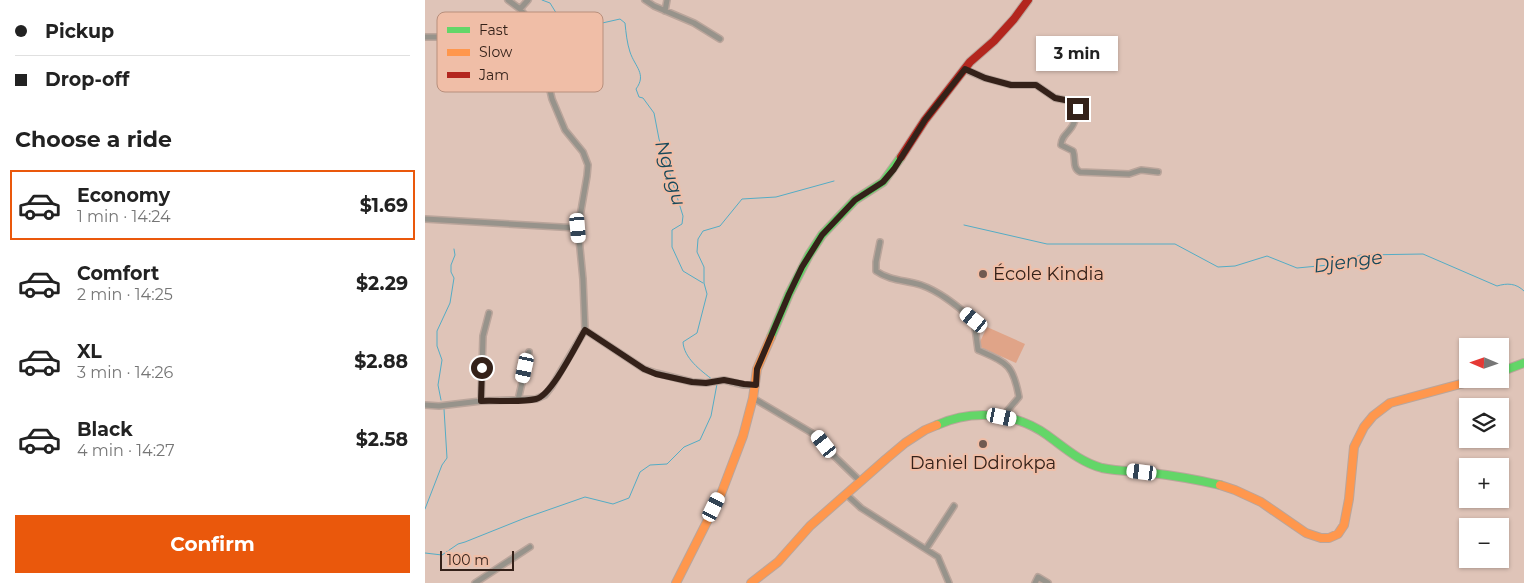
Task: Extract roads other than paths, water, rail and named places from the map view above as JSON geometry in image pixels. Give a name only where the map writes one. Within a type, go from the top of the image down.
[{"type":"main road","points":[[677,583],[721,494],[743,436],[756,385],[757,369],[805,261],[822,235],[855,200],[883,182],[894,169],[925,120],[970,62],[994,41],[1029,0]]},
{"type":"main road","points":[[1509,369],[1524,363]]},
{"type":"main road","points":[[751,583],[786,555],[803,533],[905,442],[927,428],[956,417],[986,414],[1021,421],[1037,428],[1084,462],[1103,468],[1181,477],[1230,488],[1271,508],[1309,534],[1319,538],[1330,538],[1341,530],[1347,516],[1354,449],[1361,431],[1371,417],[1379,409],[1390,403],[1459,384]]},
{"type":"street","points":[[507,0],[523,12]]},
{"type":"street","points":[[520,9],[528,0]]},
{"type":"street","points":[[645,0],[694,23],[720,38]]},
{"type":"street","points":[[665,10],[667,0]]},
{"type":"street","points":[[965,69],[985,78],[1011,85],[1036,85],[1055,98],[1078,104],[1072,127],[1063,135],[1061,142],[1064,148],[1073,151],[1076,170],[1080,172],[1129,174],[1141,170],[1158,172]]},
{"type":"street","points":[[425,405],[439,406],[481,401],[536,399],[545,394],[552,386],[585,330],[578,228],[587,176],[587,165],[583,152],[565,130],[550,92]]},
{"type":"street","points":[[425,219],[578,228]]},
{"type":"street","points":[[880,242],[876,271],[884,277],[921,285],[952,302],[974,320],[979,350],[1003,361],[1010,368],[1016,382],[1019,397],[1002,417]]},
{"type":"street","points":[[481,401],[483,336],[489,313]]},
{"type":"street","points":[[585,330],[644,369],[669,378],[703,383],[724,380],[756,385]]},
{"type":"street","points":[[518,400],[529,352]]},
{"type":"street","points":[[753,398],[817,436],[860,482]]},
{"type":"street","points":[[847,495],[861,508],[938,557],[947,583]]},
{"type":"street","points":[[926,549],[954,506]]},
{"type":"street","points":[[475,583],[531,547]]},
{"type":"street","points":[[1035,583],[1038,577],[1048,583]]},
{"type":"waterway","name":"Ngugu","points":[[542,0],[550,3],[556,12]]},
{"type":"waterway","name":"Ngugu","points":[[603,23],[620,19],[625,23],[629,49],[640,75],[639,84],[636,89],[639,97],[643,98],[654,113],[659,139],[683,216],[682,224],[672,230],[672,247],[683,271],[703,283]]},
{"type":"waterway","points":[[713,380],[698,368],[686,353],[683,342],[697,333],[707,294],[704,283],[704,267],[697,252],[698,239],[703,231],[720,226],[742,199],[776,197],[834,181]]},
{"type":"waterway","name":"Djenge","points":[[964,225],[1047,244],[1175,244],[1218,267],[1235,266],[1267,256],[1297,268],[1339,264],[1360,255],[1423,254],[1497,286],[1511,284],[1518,286],[1524,291]]},
{"type":"waterway","points":[[441,400],[438,385],[442,360],[437,346],[437,331],[450,303],[454,278],[451,272],[451,265],[455,255],[454,249]]},
{"type":"waterway","name":"Ngugu","points":[[425,553],[442,555],[458,544],[585,497],[613,504],[629,498],[640,472],[650,465],[667,464],[684,447],[700,440],[711,416],[717,384]]},
{"type":"waterway","points":[[425,509],[442,465],[447,458],[444,409]]},
{"type":"place","name":"École Kindia","points":[[983,274]]},
{"type":"place","name":"Daniel Ddirokpa","points":[[983,444]]}]
